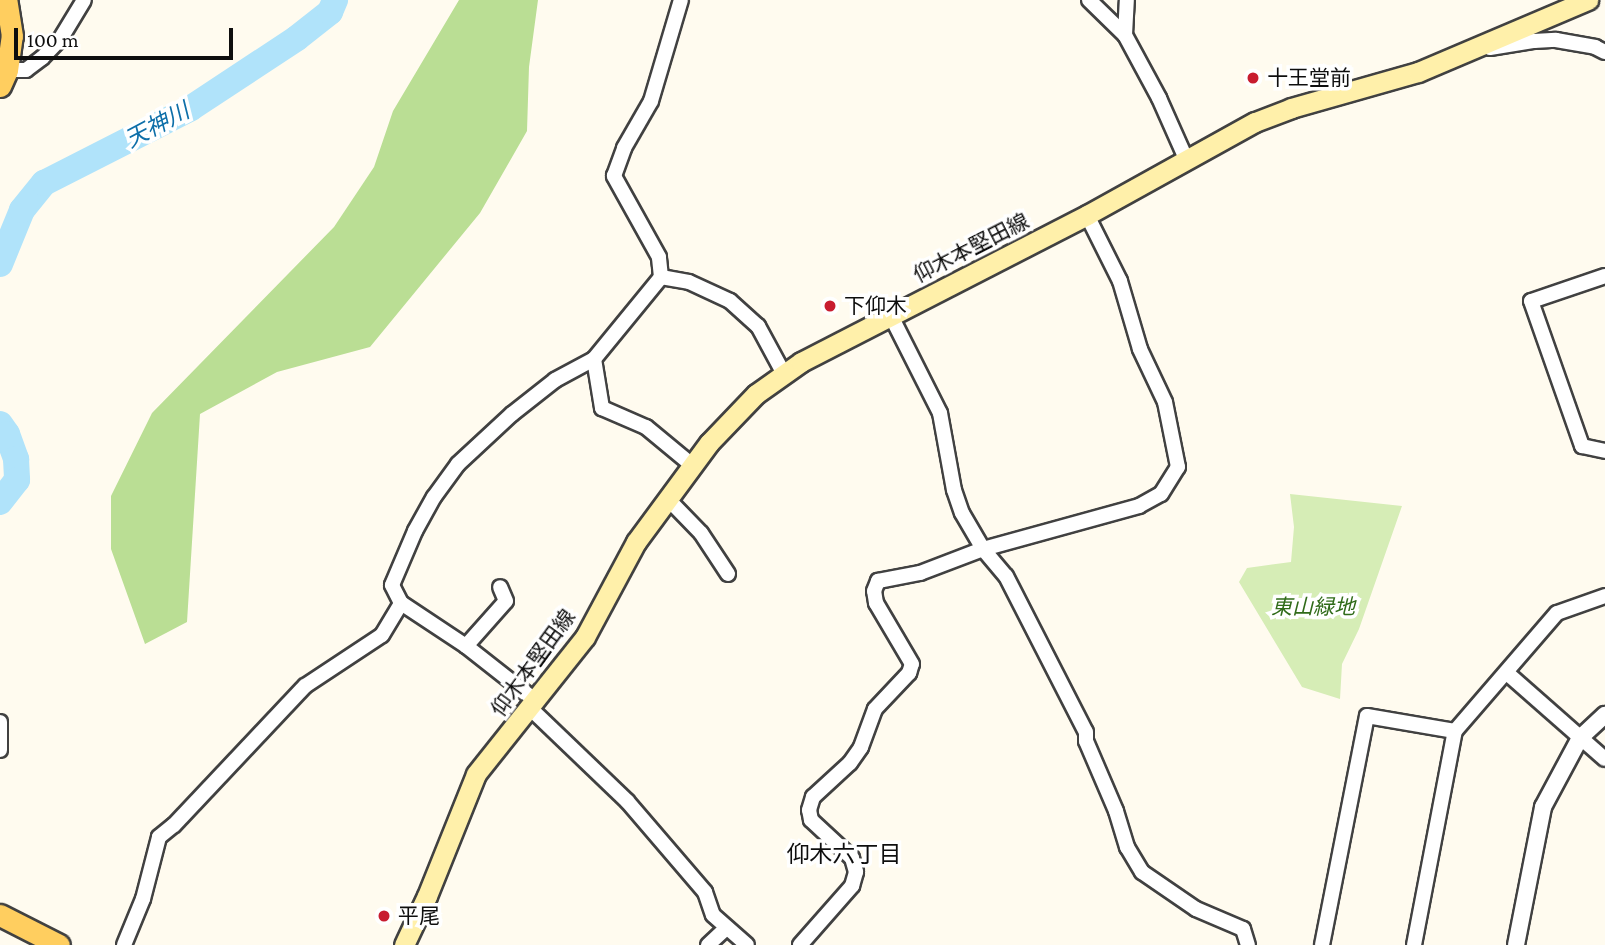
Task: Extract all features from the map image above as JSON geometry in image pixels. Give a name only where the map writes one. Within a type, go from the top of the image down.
[{"type":"main road","points":[[4,78],[12,36],[6,0]]},
{"type":"main road","name":"仰木本堅田線","points":[[404,945],[428,896],[476,774],[585,637],[622,566],[692,465],[709,443],[756,394],[784,374],[890,314],[1087,215],[1267,117],[1418,72],[1475,51],[1588,0]]},
{"type":"main road","points":[[0,915],[52,944]]},
{"type":"street","points":[[4,78],[26,70],[42,58],[61,38],[84,0]]},
{"type":"street","points":[[681,0],[651,101],[624,148],[614,176],[659,257],[661,277],[594,359],[555,380],[512,414],[458,464],[434,497],[396,570],[392,585],[401,603],[466,646],[533,705],[676,855],[705,892],[713,915],[725,929],[747,945]]},
{"type":"street","points":[[1089,0],[1109,16],[1125,35],[1159,98],[1187,161]]},
{"type":"street","points":[[1125,35],[1127,0]]},
{"type":"street","points":[[1475,51],[1556,40],[1595,47],[1605,52]]},
{"type":"street","points":[[800,945],[852,886],[856,872],[852,858],[811,820],[809,810],[813,797],[850,762],[861,747],[875,709],[909,673],[912,664],[876,603],[874,592],[878,581],[920,573],[983,549],[1139,506],[1161,494],[1178,467],[1165,402],[1140,349],[1120,281],[1087,215]]},
{"type":"street","points":[[1605,276],[1531,301],[1582,446],[1605,451]]},
{"type":"street","points":[[661,277],[689,282],[730,300],[758,326],[784,374]]},
{"type":"street","points":[[890,314],[940,413],[954,490],[962,513],[983,549],[1006,576],[1080,720],[1100,779],[1116,811],[1126,847],[1142,872],[1196,909],[1243,929],[1248,945]]},
{"type":"street","points":[[594,359],[603,408],[646,427],[692,465]]},
{"type":"street","points":[[668,499],[701,533],[729,574]]},
{"type":"street","points":[[466,646],[506,601],[500,587]]},
{"type":"street","points":[[1414,945],[1455,731],[1557,613],[1605,596]]},
{"type":"street","points":[[124,945],[143,899],[159,837],[174,825],[305,686],[382,635],[401,603]]},
{"type":"street","points":[[1507,673],[1605,759]]},
{"type":"street","points":[[1516,945],[1542,807],[1580,738],[1605,715]]},
{"type":"street","points":[[1321,945],[1367,716],[1455,731]]},
{"type":"street","points":[[0,722],[0,750]]},
{"type":"street","points":[[708,945],[725,929]]},
{"type":"green space","points":[[459,0],[538,0],[529,67],[527,131],[480,213],[370,347],[277,372],[200,414],[187,622],[145,644],[111,549],[111,496],[152,413],[334,227],[374,167],[393,111]]},
{"type":"green space","name":"東山緑地","points":[[1290,494],[1402,506],[1359,629],[1342,664],[1340,699],[1302,687],[1239,582],[1247,568],[1291,562],[1294,527]]},
{"type":"waterway","name":"天神川","points":[[0,264],[22,210],[44,183],[191,108],[297,38],[330,12],[335,0]]},
{"type":"waterway","name":"天神川","points":[[0,424],[7,434],[16,459],[17,480],[0,502]]},
{"type":"place","name":"十王堂前","points":[[1253,78]]},
{"type":"place","name":"下仰木","points":[[830,306]]},
{"type":"place","name":"平尾","points":[[384,916]]},
{"type":"district","name":"仰木六丁目","points":[[844,854]]}]
